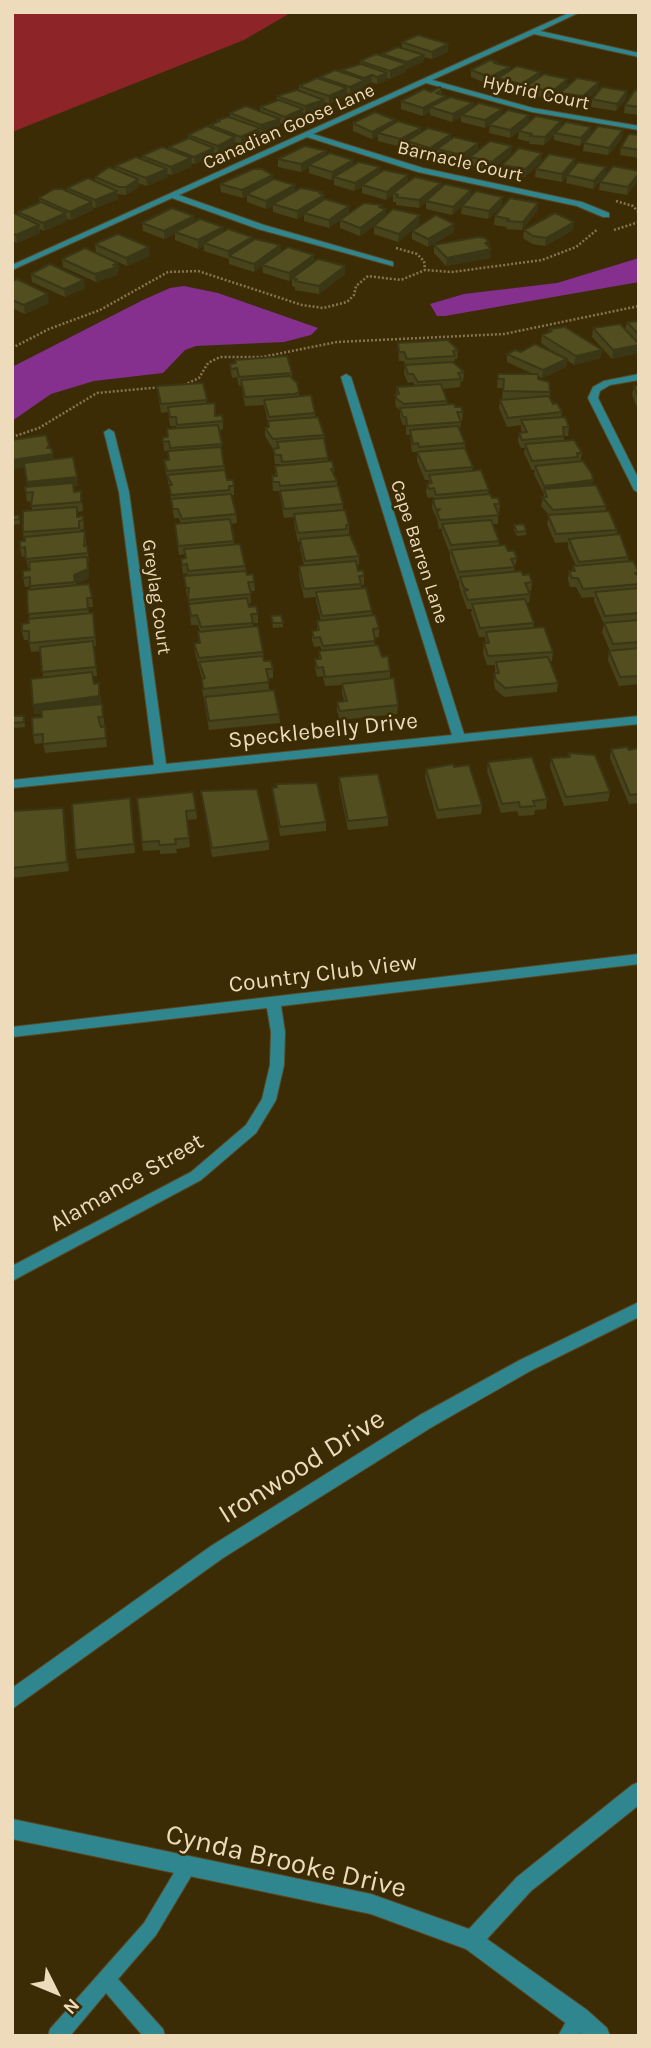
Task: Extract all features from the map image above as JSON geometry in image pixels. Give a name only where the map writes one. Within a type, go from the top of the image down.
[{"type":"street","name":"Canadian Goose Lane","points":[[12,268],[577,12]]},
{"type":"street","points":[[534,32],[639,55]]},
{"type":"street","name":"Hybrid Court","points":[[427,81],[532,110],[639,128]]},
{"type":"street","name":"Barnacle Court","points":[[307,135],[421,170],[579,204],[606,215]]},
{"type":"street","points":[[173,196],[261,227],[390,264]]},
{"type":"street","name":"Cape Barren Lane","points":[[346,377],[459,738]]},
{"type":"street","points":[[639,377],[607,383],[596,389],[595,407],[639,490]]},
{"type":"street","name":"Greylag Court","points":[[108,432],[124,492],[161,769]]},
{"type":"street","name":"Specklebelly Drive","points":[[12,784],[639,720]]},
{"type":"street","name":"Country Club View","points":[[12,1031],[639,959]]},
{"type":"street","name":"Alamance Street","points":[[12,1274],[196,1176],[251,1129],[269,1100],[277,1065],[278,1032],[273,1001]]},
{"type":"street","name":"Ironwood Drive","points":[[12,1700],[216,1552],[426,1421],[526,1365],[639,1309]]},
{"type":"street","points":[[472,1941],[524,1884],[639,1792]]},
{"type":"street","name":"Cynda Brooke Drive","points":[[12,1829],[371,1905],[472,1941],[579,2018],[599,2036]]},
{"type":"lane","points":[[57,2036],[150,1929],[187,1867]]},
{"type":"lane","points":[[106,1979],[156,2036]]},
{"type":"lane","points":[[567,2036],[579,2018]]},
{"type":"path","points":[[610,230],[639,222]]},
{"type":"path","points":[[12,348],[49,329],[100,310],[161,275],[174,271],[206,273],[302,305],[323,308],[346,302],[354,295],[356,286],[368,276],[401,279],[425,270],[452,272],[542,260],[576,247],[595,228],[603,229]]},
{"type":"path","points":[[176,387],[194,382],[208,363],[220,357],[262,357],[337,342],[504,334],[639,306]]},
{"type":"path","points":[[12,437],[50,423],[97,393],[169,387]]},
{"type":"shaded area","points":[[12,12],[292,12],[244,40],[12,132]]},
{"type":"shaded area","points":[[639,258],[639,282],[445,316],[437,316],[430,304],[464,294],[557,283]]},
{"type":"shaded area","points":[[184,286],[218,293],[318,328],[311,335],[284,342],[196,346],[185,350],[163,373],[94,381],[51,394],[12,421],[12,367],[143,300],[170,288]]},
{"type":"building","points":[[418,35],[448,44],[432,52],[402,42]]},
{"type":"building","points":[[398,47],[424,55],[407,62],[382,54]]},
{"type":"building","points":[[376,54],[407,64],[390,71],[360,61]]},
{"type":"building","points":[[490,60],[510,67],[490,77],[471,70]]},
{"type":"building","points":[[361,64],[387,73],[364,78],[341,70]]},
{"type":"building","points":[[517,66],[540,72],[521,84],[498,78]]},
{"type":"building","points":[[335,70],[365,80],[350,87],[320,77]]},
{"type":"building","points":[[544,74],[568,79],[551,92],[527,86]]},
{"type":"building","points":[[317,78],[347,88],[329,96],[299,86]]},
{"type":"building","points":[[577,78],[599,82],[583,96],[560,93]]},
{"type":"building","points":[[440,87],[441,90],[436,93],[446,96],[423,108],[401,101],[424,89],[431,92]]},
{"type":"building","points":[[602,87],[627,91],[617,104],[592,99]]},
{"type":"building","points":[[297,90],[324,100],[305,106],[277,96]]},
{"type":"building","points":[[635,90],[639,91],[639,107],[625,105]]},
{"type":"building","points":[[450,97],[473,103],[453,114],[430,107]]},
{"type":"building","points":[[279,100],[303,109],[285,117],[260,107]]},
{"type":"building","points":[[479,103],[502,109],[485,120],[462,115]]},
{"type":"building","points":[[246,106],[280,119],[261,125],[230,113]]},
{"type":"building","points":[[508,110],[529,115],[510,130],[489,125]]},
{"type":"building","points":[[375,112],[395,120],[372,132],[353,123]]},
{"type":"building","points":[[536,116],[561,121],[545,137],[530,136],[532,134],[519,131]]},
{"type":"building","points":[[229,117],[260,128],[241,137],[210,125]]},
{"type":"building","points":[[398,121],[421,128],[401,139],[378,133]]},
{"type":"building","points":[[566,122],[591,127],[581,138],[555,133]]},
{"type":"building","points":[[207,126],[235,137],[218,146],[188,135]]},
{"type":"building","points":[[598,126],[623,130],[609,148],[584,143]]},
{"type":"building","points":[[428,128],[451,134],[430,148],[407,141]]},
{"type":"building","points":[[629,134],[639,135],[639,150],[621,147]]},
{"type":"building","points":[[454,137],[478,143],[462,155],[437,149]]},
{"type":"building","points":[[189,138],[214,148],[194,157],[169,147]]},
{"type":"building","points":[[490,141],[512,146],[492,162],[470,157]]},
{"type":"building","points":[[305,146],[326,151],[301,164],[278,159]]},
{"type":"building","points":[[162,147],[191,158],[171,167],[142,156]]},
{"type":"building","points":[[519,148],[542,153],[526,169],[502,165]]},
{"type":"building","points":[[330,153],[353,160],[332,172],[309,165]]},
{"type":"building","points":[[549,154],[575,159],[562,174],[536,169]]},
{"type":"building","points":[[136,157],[167,169],[146,178],[115,166]]},
{"type":"building","points":[[359,162],[380,167],[355,183],[334,177]]},
{"type":"building","points":[[578,162],[606,167],[594,181],[567,175]]},
{"type":"building","points":[[613,166],[639,173],[628,187],[600,182]]},
{"type":"building","points":[[109,167],[138,179],[126,187],[119,187],[95,177]]},
{"type":"building","points":[[253,169],[262,169],[273,175],[242,190],[220,184]]},
{"type":"building","points":[[384,170],[408,175],[387,192],[362,185]]},
{"type":"building","points":[[415,177],[441,183],[419,200],[396,197],[398,195],[393,193]]},
{"type":"building","points":[[88,178],[117,191],[95,200],[67,188]]},
{"type":"building","points":[[274,179],[295,185],[266,201],[247,194]]},
{"type":"building","points":[[445,184],[471,190],[453,207],[426,201]]},
{"type":"building","points":[[301,188],[322,192],[319,193],[324,195],[297,211],[273,204]]},
{"type":"building","points":[[54,189],[62,189],[92,202],[70,212],[39,198]]},
{"type":"building","points":[[476,191],[503,197],[489,211],[462,206]]},
{"type":"building","points":[[510,198],[538,203],[523,222],[507,221],[509,219],[495,216]]},
{"type":"building","points":[[325,199],[349,206],[329,220],[304,213]]},
{"type":"building","points":[[41,202],[66,213],[43,223],[18,212]]},
{"type":"building","points":[[364,203],[382,205],[379,207],[386,209],[360,228],[340,220]]},
{"type":"building","points":[[172,208],[194,216],[164,231],[142,223]]},
{"type":"building","points":[[393,209],[420,215],[399,234],[374,226]]},
{"type":"building","points":[[14,213],[39,225],[16,235],[12,233]]},
{"type":"building","points":[[555,213],[574,222],[546,238],[533,236],[524,230]]},
{"type":"building","points":[[436,215],[454,224],[428,239],[412,231]]},
{"type":"building","points":[[200,219],[223,227],[198,240],[175,232]]},
{"type":"building","points":[[228,229],[252,237],[228,251],[204,243]]},
{"type":"building","points":[[118,234],[149,247],[126,258],[95,244]]},
{"type":"building","points":[[485,238],[489,242],[485,243],[491,249],[447,258],[434,245]]},
{"type":"building","points":[[255,239],[280,245],[254,264],[229,256]]},
{"type":"building","points":[[288,247],[314,255],[289,273],[262,265]]},
{"type":"building","points":[[85,248],[118,263],[113,265],[117,267],[95,274],[62,259]]},
{"type":"building","points":[[318,259],[345,266],[319,286],[292,278]]},
{"type":"building","points":[[50,264],[84,280],[64,289],[31,274]]},
{"type":"building","points":[[17,279],[48,294],[24,305],[12,300],[12,282]]},
{"type":"building","points":[[639,321],[639,335],[627,322]]},
{"type":"building","points":[[620,324],[639,345],[613,350],[593,328]]},
{"type":"building","points":[[565,327],[602,350],[576,356],[542,335],[552,331],[549,329]]},
{"type":"building","points":[[448,340],[458,350],[453,351],[455,356],[407,359],[404,352],[399,352],[398,343]]},
{"type":"building","points":[[535,344],[567,359],[543,370],[507,354],[515,350],[521,352]]},
{"type":"building","points":[[287,356],[292,373],[239,377],[237,368],[231,369],[230,364],[236,363],[235,360]]},
{"type":"building","points":[[453,362],[464,372],[458,373],[461,379],[418,382],[413,374],[408,374],[405,365]]},
{"type":"building","points":[[498,374],[538,374],[538,379],[549,382],[550,392],[503,391],[504,379],[498,379]]},
{"type":"building","points":[[290,376],[297,383],[299,392],[295,394],[245,397],[241,380]]},
{"type":"building","points":[[203,383],[207,400],[161,404],[157,386]]},
{"type":"building","points":[[441,384],[447,401],[404,404],[395,395],[399,394],[397,387]]},
{"type":"building","points":[[311,395],[315,413],[269,417],[264,400]]},
{"type":"building","points":[[549,396],[562,412],[508,418],[500,400]]},
{"type":"building","points":[[215,403],[215,416],[222,415],[223,421],[177,425],[176,417],[170,417],[168,407]]},
{"type":"building","points":[[454,404],[455,407],[461,407],[463,412],[457,412],[461,422],[407,426],[406,417],[403,417],[400,408]]},
{"type":"building","points":[[318,417],[324,435],[273,439],[265,428],[269,427],[268,421]]},
{"type":"building","points":[[565,417],[569,427],[563,427],[564,436],[522,440],[519,433],[527,432],[521,420]]},
{"type":"building","points":[[218,425],[222,444],[170,448],[169,441],[163,442],[163,437],[168,437],[167,429]]},
{"type":"building","points":[[458,426],[465,443],[419,447],[418,443],[413,444],[410,430]]},
{"type":"building","points":[[46,435],[49,445],[47,448],[51,448],[53,454],[12,460],[12,440]]},
{"type":"building","points":[[324,438],[328,458],[282,462],[281,455],[275,455],[273,449],[279,448],[277,442]]},
{"type":"building","points":[[574,440],[582,453],[577,453],[578,457],[532,461],[525,444]]},
{"type":"building","points":[[221,447],[224,466],[167,471],[164,460],[169,460],[168,451]]},
{"type":"building","points":[[465,448],[473,467],[426,471],[417,452]]},
{"type":"building","points":[[73,457],[77,477],[27,482],[24,463]]},
{"type":"building","points":[[332,461],[334,469],[331,469],[337,481],[280,486],[279,482],[273,482],[272,476],[277,476],[275,466]]},
{"type":"building","points":[[583,461],[593,480],[544,486],[535,466]]},
{"type":"building","points":[[225,470],[227,480],[233,480],[234,486],[229,486],[229,490],[171,495],[169,485],[172,485],[167,475]]},
{"type":"building","points":[[481,470],[489,490],[436,495],[434,488],[429,489],[427,484],[432,483],[429,475]]},
{"type":"building","points":[[73,483],[74,492],[81,491],[81,502],[31,506],[33,492],[26,493],[25,487]]},
{"type":"building","points":[[596,485],[606,506],[553,510],[542,497],[547,497],[544,489]]},
{"type":"building","points":[[338,486],[343,504],[284,509],[280,491]]},
{"type":"building","points":[[231,494],[236,514],[182,519],[178,509],[173,509],[171,499]]},
{"type":"building","points":[[490,494],[492,498],[498,498],[500,504],[494,504],[499,515],[440,520],[437,512],[440,509],[436,510],[433,499]]},
{"type":"building","points":[[77,507],[77,517],[83,516],[83,520],[79,521],[79,528],[23,532],[23,511]]},
{"type":"building","points":[[345,510],[349,525],[346,525],[347,529],[298,533],[294,514]]},
{"type":"building","points":[[609,511],[617,530],[556,534],[548,515]]},
{"type":"building","points":[[230,519],[234,541],[178,546],[175,524]]},
{"type":"building","points":[[491,520],[499,541],[451,545],[442,524]]},
{"type":"building","points":[[524,524],[526,531],[517,532],[514,525]]},
{"type":"building","points":[[85,531],[84,546],[87,546],[88,553],[26,559],[25,547],[20,548],[20,541],[25,541],[25,537]]},
{"type":"building","points":[[620,534],[628,557],[579,562],[569,539]]},
{"type":"building","points":[[350,535],[359,556],[305,561],[300,539]]},
{"type":"building","points":[[240,544],[245,566],[188,571],[187,564],[182,565],[181,559],[186,558],[184,549]]},
{"type":"building","points":[[505,545],[508,551],[514,551],[517,558],[511,559],[515,567],[459,572],[451,550]]},
{"type":"building","points":[[87,557],[88,569],[74,575],[75,582],[30,586],[30,577],[23,578],[23,571],[30,570],[29,562]]},
{"type":"building","points":[[356,561],[358,571],[363,570],[364,576],[359,576],[361,584],[304,589],[299,566]]},
{"type":"building","points":[[633,561],[639,572],[635,573],[639,577],[639,584],[583,589],[578,578],[572,578],[569,571],[575,571],[573,566]]},
{"type":"building","points":[[246,571],[247,575],[253,574],[254,582],[248,582],[251,594],[188,600],[189,588],[186,588],[184,576]]},
{"type":"building","points":[[521,571],[523,575],[529,574],[532,582],[525,583],[530,594],[468,600],[464,591],[468,590],[464,588],[460,577]]},
{"type":"building","points":[[89,584],[92,598],[87,598],[88,609],[28,614],[27,590]]},
{"type":"building","points":[[366,588],[372,611],[322,616],[316,592]]},
{"type":"building","points":[[639,588],[639,613],[605,616],[595,592]]},
{"type":"building","points":[[247,598],[249,607],[256,606],[258,614],[251,614],[253,623],[201,627],[197,615],[191,616],[189,604]]},
{"type":"building","points":[[525,599],[534,623],[480,628],[472,604]]},
{"type":"building","points":[[93,613],[95,637],[29,643],[29,631],[22,631],[22,624],[29,623],[28,619]]},
{"type":"building","points":[[281,615],[283,623],[273,623],[271,616]]},
{"type":"building","points":[[375,615],[379,628],[373,629],[375,641],[323,646],[320,637],[314,638],[312,631],[319,630],[317,621]]},
{"type":"building","points":[[639,620],[639,642],[613,644],[604,623]]},
{"type":"building","points":[[258,626],[263,652],[199,658],[194,643],[200,643],[198,632]]},
{"type":"building","points":[[544,627],[553,652],[488,656],[484,643],[489,643],[486,632]]},
{"type":"building","points":[[93,641],[96,667],[42,672],[40,647]]},
{"type":"building","points":[[378,645],[382,657],[388,656],[390,671],[325,677],[323,667],[317,668],[315,659],[321,659],[319,651]]},
{"type":"building","points":[[639,648],[639,676],[620,677],[609,651]]},
{"type":"building","points":[[263,656],[264,661],[271,661],[273,669],[266,669],[269,682],[203,689],[202,679],[205,678],[199,662]]},
{"type":"building","points":[[548,657],[558,683],[505,688],[496,680],[494,673],[499,673],[496,662]]},
{"type":"building","points":[[92,672],[94,684],[99,683],[99,696],[33,705],[31,679]]},
{"type":"building","points":[[394,678],[398,705],[340,711],[337,702],[347,701],[342,684]]},
{"type":"building","points":[[274,690],[279,714],[209,721],[205,697]]},
{"type":"building","points":[[102,704],[103,717],[98,717],[101,727],[105,726],[106,738],[43,744],[43,734],[33,735],[32,718],[42,717],[41,710]]},
{"type":"building","points":[[13,716],[24,716],[24,722],[13,723]]},
{"type":"building","points":[[627,747],[629,750],[639,748],[639,794],[630,795],[611,749]]},
{"type":"building","points":[[568,753],[595,755],[610,792],[566,797],[551,758],[570,757]]},
{"type":"building","points":[[532,757],[547,799],[533,801],[535,806],[520,807],[519,802],[502,804],[488,762]]},
{"type":"building","points":[[453,764],[454,767],[469,765],[482,805],[438,810],[426,769]]},
{"type":"building","points":[[378,774],[388,817],[348,821],[339,777]]},
{"type":"building","points":[[317,783],[326,822],[280,827],[272,788],[277,787],[276,784]]},
{"type":"building","points":[[257,789],[269,841],[212,848],[201,791]]},
{"type":"building","points":[[193,792],[196,810],[186,811],[189,838],[175,839],[176,844],[142,842],[137,798]]},
{"type":"building","points":[[130,798],[134,844],[75,850],[72,804]]},
{"type":"building","points":[[63,808],[67,862],[12,868],[12,811]]}]
